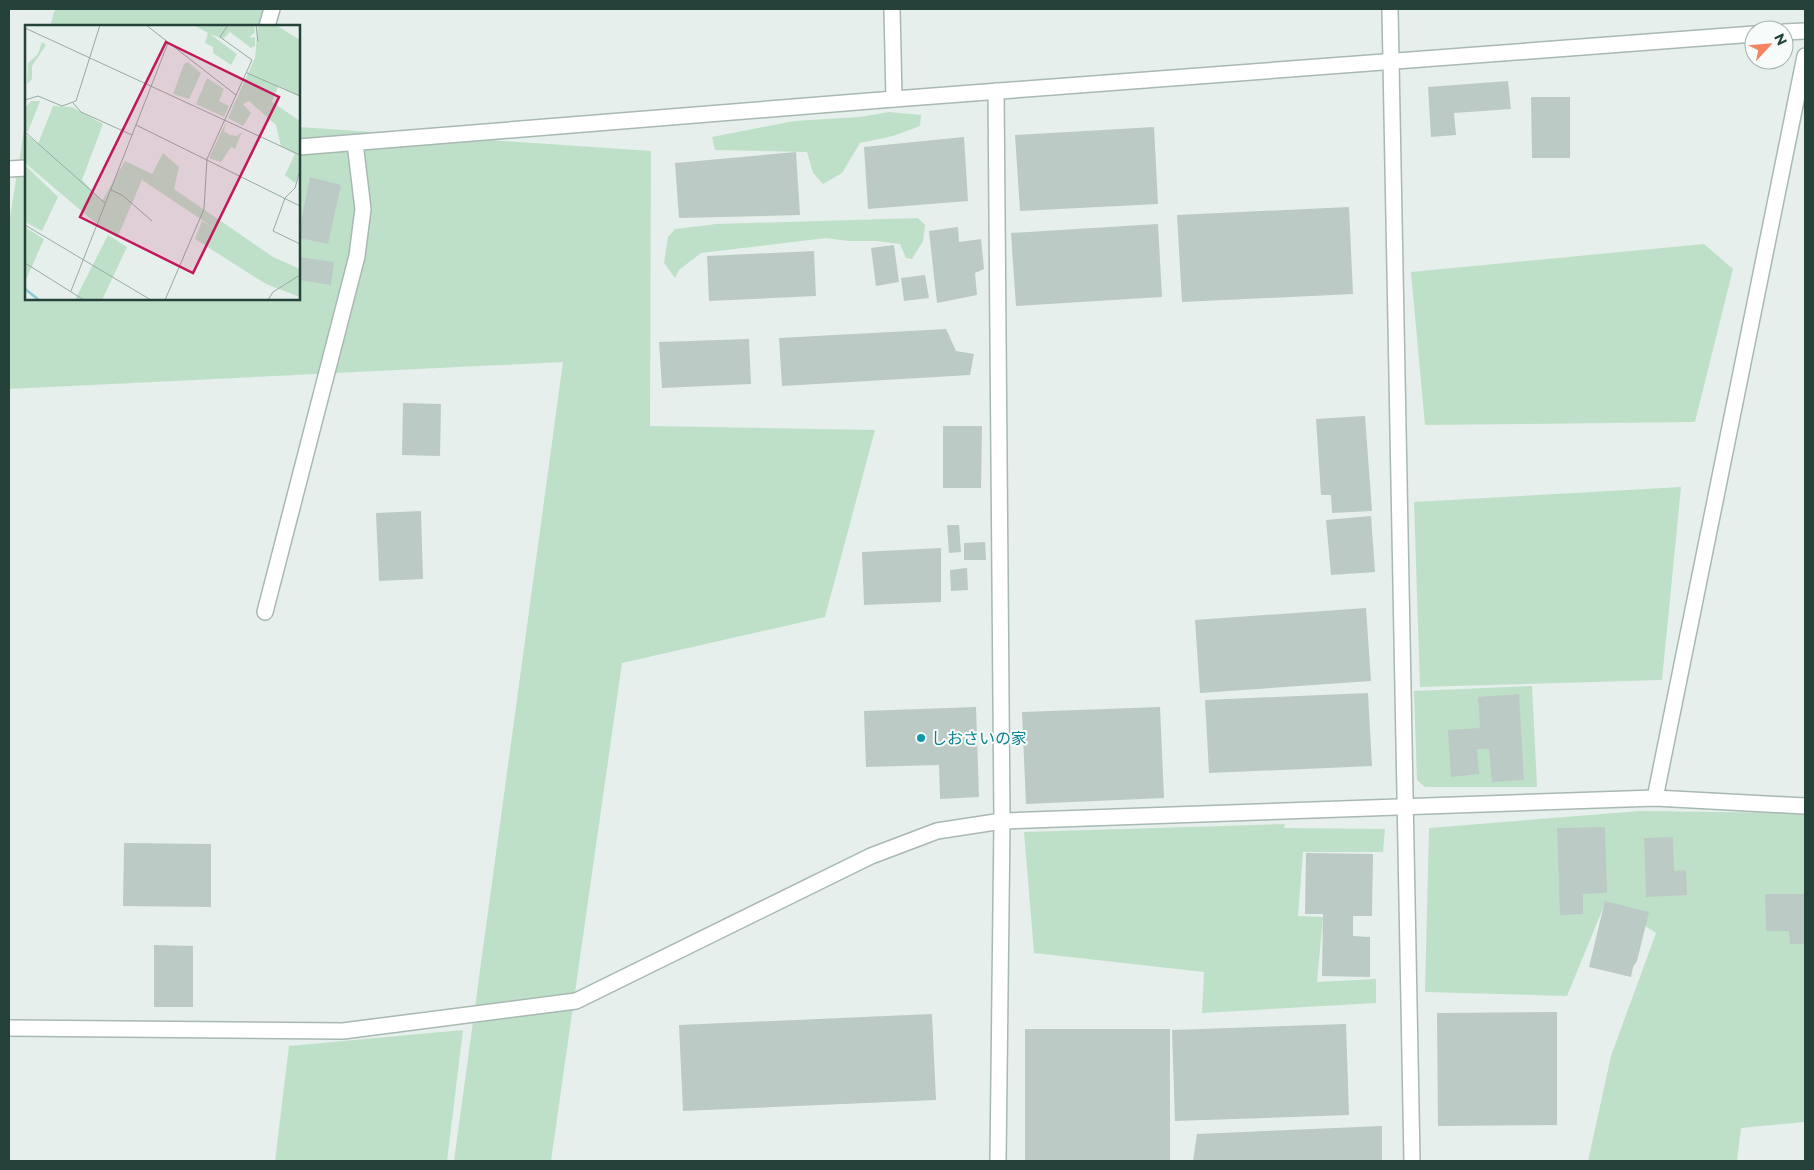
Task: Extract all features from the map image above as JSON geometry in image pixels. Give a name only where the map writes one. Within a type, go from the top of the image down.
[{"type":"street","points":[[267,25],[272,9]]},
{"type":"street","points":[[892,9],[894,99]]},
{"type":"street","points":[[1390,9],[1412,1161]]},
{"type":"street","points":[[300,147],[996,91],[1744,35]]},
{"type":"street","points":[[1655,798],[1805,56]]},
{"type":"street","points":[[996,91],[1002,821],[998,1161]]},
{"type":"street","points":[[265,612],[357,256],[363,209],[355,143]]},
{"type":"street","points":[[9,169],[25,168]]},
{"type":"street","points":[[9,1028],[343,1031],[576,1001],[871,856],[938,831],[1002,821],[1655,798],[1805,806]]},
{"type":"green space","points":[[55,9],[267,9],[260,25],[50,25]]},
{"type":"green space","points":[[889,112],[921,115],[920,126],[893,136],[860,143],[842,173],[823,184],[813,173],[807,152],[715,150],[712,137],[794,121],[860,117]]},
{"type":"green space","points":[[25,124],[25,300],[300,300],[300,127],[651,151],[650,426],[875,430],[825,617],[622,663],[551,1161],[454,1161],[563,362],[9,389],[9,223]]},
{"type":"green space","points":[[918,218],[925,225],[923,241],[912,259],[906,258],[900,244],[826,238],[701,253],[679,270],[675,278],[664,263],[668,237],[675,229],[716,224]]},
{"type":"green space","points":[[1704,244],[1733,269],[1695,422],[1425,425],[1411,272]]},
{"type":"green space","points":[[1681,487],[1662,680],[1420,687],[1414,502]]},
{"type":"green space","points":[[1532,686],[1537,787],[1425,787],[1417,780],[1414,691]]},
{"type":"green space","points":[[1640,811],[1805,813],[1805,1122],[1741,1128],[1737,1161],[1588,1161],[1611,1056],[1656,933],[1606,901],[1567,996],[1425,992],[1429,828]]},
{"type":"green space","points":[[1285,824],[1284,828],[1385,829],[1383,852],[1303,852],[1298,916],[1323,917],[1317,982],[1376,979],[1376,1003],[1202,1013],[1204,972],[1034,953],[1024,832]]},
{"type":"green space","points":[[463,1030],[447,1161],[275,1161],[289,1046]]},
{"type":"building","points":[[1508,81],[1511,109],[1454,113],[1456,135],[1431,137],[1428,87]]},
{"type":"building","points":[[1531,97],[1570,97],[1570,158],[1532,158]]},
{"type":"building","points":[[1154,127],[1158,204],[1020,211],[1015,135]]},
{"type":"building","points":[[964,137],[968,201],[868,209],[864,147]]},
{"type":"building","points":[[796,152],[800,215],[679,218],[675,163]]},
{"type":"building","points":[[310,177],[341,185],[328,244],[300,238],[300,226]]},
{"type":"building","points":[[1349,207],[1353,294],[1182,302],[1177,215]]},
{"type":"building","points":[[1158,224],[1162,297],[1016,306],[1011,233]]},
{"type":"building","points":[[958,227],[959,242],[981,239],[984,269],[975,273],[977,295],[937,303],[929,231]]},
{"type":"building","points":[[894,245],[899,282],[876,286],[871,248]]},
{"type":"building","points":[[814,251],[816,296],[709,301],[707,256]]},
{"type":"building","points":[[300,257],[334,262],[331,285],[300,280]]},
{"type":"building","points":[[925,275],[929,298],[904,301],[901,278]]},
{"type":"building","points":[[946,329],[956,351],[974,354],[970,375],[782,386],[779,338]]},
{"type":"building","points":[[749,339],[751,384],[662,388],[659,342]]},
{"type":"building","points":[[403,403],[441,404],[440,456],[402,455]]},
{"type":"building","points":[[1365,416],[1372,511],[1332,513],[1331,495],[1321,495],[1316,419]]},
{"type":"building","points":[[943,426],[982,426],[981,488],[943,488]]},
{"type":"building","points":[[421,511],[423,579],[379,581],[376,513]]},
{"type":"building","points":[[1371,516],[1375,572],[1331,575],[1326,520]]},
{"type":"building","points":[[947,525],[959,525],[961,552],[949,553]]},
{"type":"building","points":[[985,542],[986,560],[964,560],[964,543]]},
{"type":"building","points":[[941,548],[941,602],[864,605],[862,552]]},
{"type":"building","points":[[967,568],[968,590],[951,591],[950,570]]},
{"type":"building","points":[[1366,608],[1371,681],[1200,693],[1195,620]]},
{"type":"building","points":[[1368,693],[1372,766],[1209,773],[1205,700]]},
{"type":"building","points":[[1519,694],[1524,780],[1492,782],[1489,749],[1477,749],[1479,774],[1451,777],[1448,730],[1480,728],[1478,697]]},
{"type":"building","name":"しおさいの家","points":[[976,707],[979,797],[940,799],[939,765],[866,767],[864,711]]},
{"type":"building","points":[[1160,707],[1164,798],[1026,804],[1022,712]]},
{"type":"building","points":[[1605,827],[1607,893],[1583,894],[1583,914],[1560,915],[1557,828]]},
{"type":"building","points":[[1673,837],[1674,871],[1686,870],[1687,895],[1646,897],[1644,838]]},
{"type":"building","points":[[124,843],[211,844],[211,907],[123,906]]},
{"type":"building","points":[[1306,853],[1373,854],[1372,916],[1353,916],[1353,936],[1370,937],[1370,977],[1322,976],[1323,914],[1305,914]]},
{"type":"building","points":[[1765,894],[1805,894],[1805,944],[1790,944],[1789,931],[1766,931]]},
{"type":"building","points":[[1605,901],[1649,912],[1637,961],[1633,967],[1631,977],[1589,967]]},
{"type":"building","points":[[154,945],[193,946],[193,1007],[154,1007]]},
{"type":"building","points":[[1557,1012],[1557,1125],[1438,1126],[1437,1013]]},
{"type":"building","points":[[932,1014],[936,1100],[683,1111],[679,1025]]},
{"type":"building","points":[[1346,1024],[1349,1115],[1175,1121],[1172,1030]]},
{"type":"building","points":[[1025,1029],[1170,1029],[1170,1161],[1025,1161]]},
{"type":"building","points":[[1382,1126],[1382,1161],[1193,1161],[1197,1134]]},
{"type":"place","name":"しおさいの家","points":[[921,738]]}]
